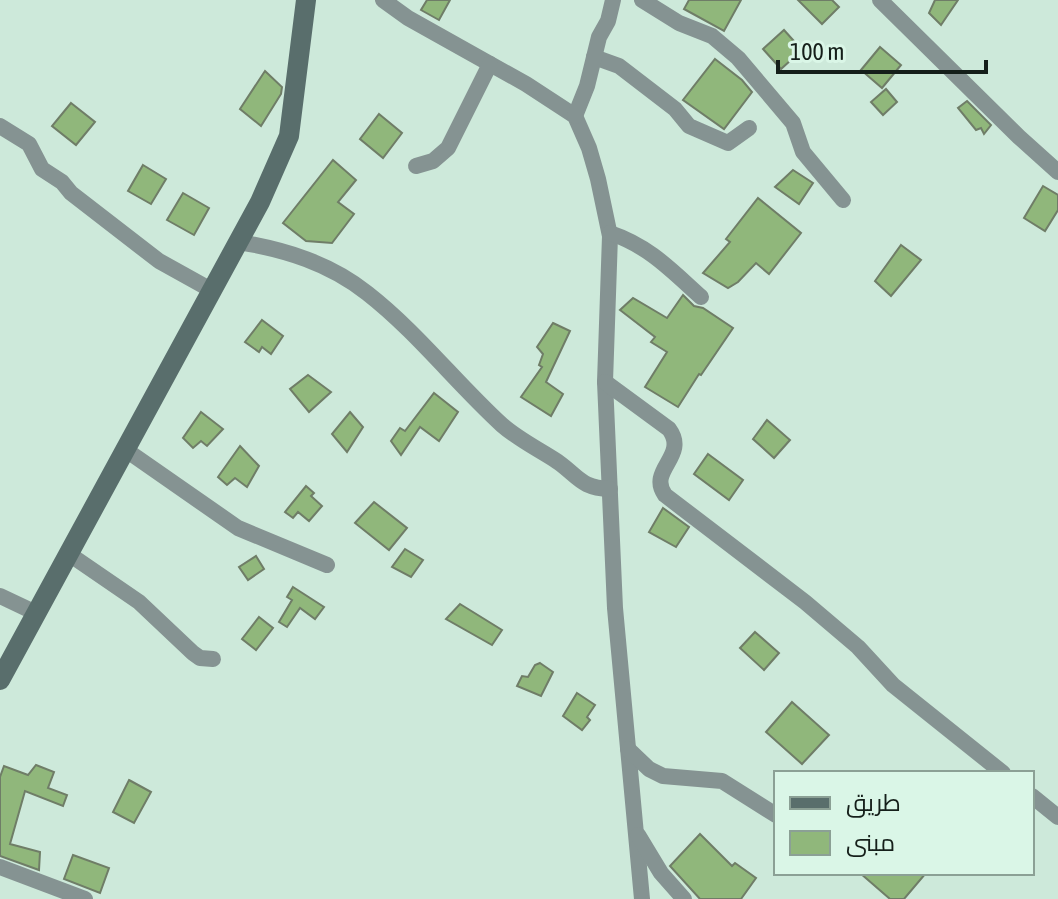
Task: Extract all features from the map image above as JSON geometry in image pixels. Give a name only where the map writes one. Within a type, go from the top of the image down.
[{"type":"street","points":[[0,680],[213,291],[289,136],[306,0]]},
{"type":"street","points":[[383,0],[408,18],[575,116],[589,148],[610,233],[605,382],[615,608],[642,899]]},
{"type":"street","points":[[575,116],[613,0]]},
{"type":"street","points":[[642,0],[679,23],[712,36],[738,58],[793,123],[803,152],[843,200]]},
{"type":"street","points":[[880,0],[1058,172]]},
{"type":"street","points":[[594,57],[619,66],[675,109],[689,126],[728,143],[749,128]]},
{"type":"street","points":[[416,166],[433,161],[448,148],[490,64]]},
{"type":"street","points":[[0,126],[29,144],[42,169],[62,182],[71,193],[159,261],[213,291]]},
{"type":"street","points":[[610,233],[650,251],[701,297]]},
{"type":"street","points":[[239,242],[280,249],[320,263],[367,293],[424,345],[505,427],[562,465],[578,482],[597,489],[610,489]]},
{"type":"street","points":[[605,382],[669,429],[675,437],[676,446],[660,477],[660,488],[665,495],[744,552],[805,602],[858,647],[893,685],[1000,771]]},
{"type":"street","points":[[126,450],[238,528],[327,565]]},
{"type":"street","points":[[69,554],[130,594],[193,653],[200,658],[213,659]]},
{"type":"street","points":[[0,596],[36,613]]},
{"type":"street","points":[[628,749],[649,769],[663,776],[722,781],[774,814]]},
{"type":"street","points":[[1034,798],[1058,817]]},
{"type":"street","points":[[635,830],[661,873],[684,899]]},
{"type":"street","points":[[0,867],[85,899]]},
{"type":"building","points":[[427,0],[450,0],[439,20],[421,10]]},
{"type":"building","points":[[689,0],[741,0],[724,31],[684,9]]},
{"type":"building","points":[[798,0],[832,0],[839,7],[822,24]]},
{"type":"building","points":[[935,0],[958,0],[941,25],[929,13]]},
{"type":"building","points":[[784,30],[802,50],[781,69],[763,49]]},
{"type":"building","points":[[880,47],[901,65],[882,88],[861,70]]},
{"type":"building","points":[[715,59],[752,92],[724,129],[683,100]]},
{"type":"building","points":[[265,71],[282,87],[281,94],[261,126],[240,109]]},
{"type":"building","points":[[886,89],[897,102],[883,115],[871,102]]},
{"type":"building","points":[[967,101],[991,125],[984,134],[981,128],[976,130],[958,108]]},
{"type":"building","points":[[71,103],[95,122],[76,145],[52,126]]},
{"type":"building","points":[[379,114],[402,133],[383,158],[360,139]]},
{"type":"building","points":[[333,160],[356,180],[338,202],[354,214],[332,243],[306,241],[283,223]]},
{"type":"building","points":[[143,165],[166,179],[151,204],[128,191]]},
{"type":"building","points":[[793,170],[813,183],[799,204],[775,187]]},
{"type":"building","points":[[1043,186],[1058,195],[1058,210],[1045,231],[1024,218]]},
{"type":"building","points":[[183,193],[209,208],[194,235],[167,220]]},
{"type":"building","points":[[758,198],[801,233],[769,274],[756,263],[728,288],[703,273],[730,242],[726,239]]},
{"type":"building","points":[[901,245],[921,260],[891,296],[875,281]]},
{"type":"building","points":[[683,295],[694,306],[703,308],[733,328],[678,407],[645,387],[667,352],[651,342],[655,337],[620,310],[633,298],[667,318]]},
{"type":"building","points":[[262,320],[283,336],[271,354],[262,347],[259,352],[245,342]]},
{"type":"building","points":[[553,323],[570,331],[546,382],[563,394],[551,416],[521,397],[542,367],[539,365],[543,354],[537,347]]},
{"type":"building","points":[[308,375],[331,392],[309,412],[290,389]]},
{"type":"building","points":[[434,393],[458,412],[439,441],[420,427],[401,455],[391,441],[400,428],[405,431]]},
{"type":"building","points":[[201,412],[223,429],[207,446],[201,441],[193,448],[183,438]]},
{"type":"building","points":[[350,412],[363,427],[347,452],[332,434]]},
{"type":"building","points":[[767,420],[790,440],[774,458],[753,439]]},
{"type":"building","points":[[240,446],[259,466],[247,487],[235,478],[227,485],[218,477]]},
{"type":"building","points":[[708,454],[743,480],[729,500],[694,474]]},
{"type":"building","points":[[306,486],[322,506],[309,521],[298,512],[293,518],[285,512]]},
{"type":"building","points":[[374,502],[407,528],[389,550],[355,523]]},
{"type":"building","points":[[663,508],[689,527],[676,547],[649,532]]},
{"type":"building","points":[[405,549],[423,560],[411,577],[392,567]]},
{"type":"building","points":[[256,556],[264,569],[248,580],[239,567]]},
{"type":"building","points":[[293,587],[324,607],[315,619],[300,608],[287,627],[279,622],[292,600],[287,597]]},
{"type":"building","points":[[460,604],[502,630],[492,645],[446,619]]},
{"type":"building","points":[[259,617],[273,628],[256,650],[242,639]]},
{"type":"building","points":[[755,632],[779,653],[764,670],[740,648]]},
{"type":"building","points":[[540,663],[553,672],[541,696],[517,686],[522,676],[528,677],[535,665]]},
{"type":"building","points":[[577,693],[595,705],[587,717],[590,720],[582,730],[563,716]]},
{"type":"building","points":[[792,702],[829,735],[802,764],[766,732]]},
{"type":"building","points":[[36,765],[54,772],[48,788],[67,795],[63,806],[25,791],[10,844],[40,852],[39,870],[0,856],[0,777],[4,766],[28,775]]},
{"type":"building","points":[[129,780],[151,792],[134,823],[113,812]]},
{"type":"building","points":[[700,834],[732,866],[735,863],[756,878],[741,899],[700,899],[670,866]]},
{"type":"building","points":[[73,855],[109,868],[100,893],[64,879]]},
{"type":"building","points":[[862,875],[924,875],[904,899],[890,899]]}]
